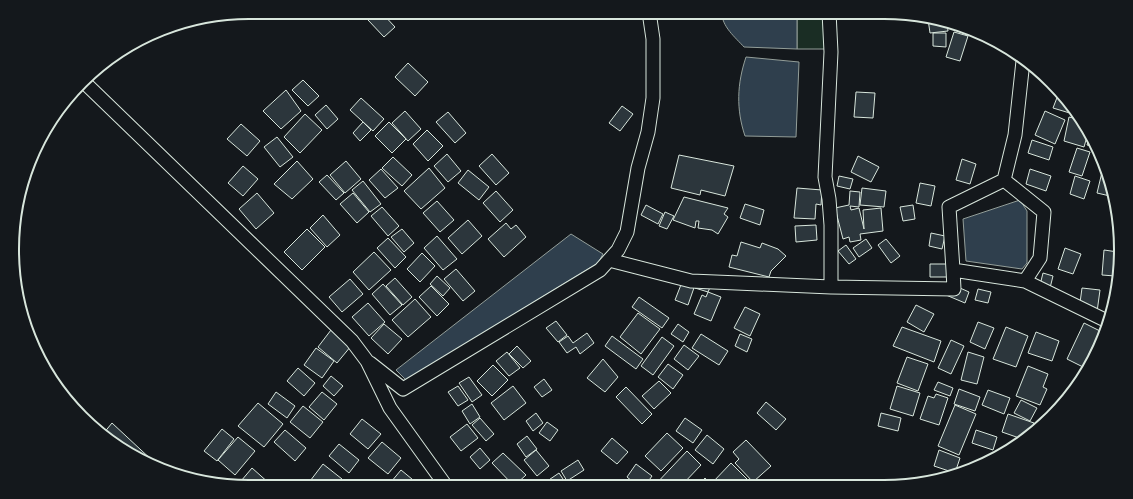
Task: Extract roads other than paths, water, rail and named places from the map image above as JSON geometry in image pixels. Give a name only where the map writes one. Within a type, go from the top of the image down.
[{"type":"street","points":[[367,361],[403,389],[600,270],[618,250],[627,232],[638,168],[648,132],[653,98],[653,39],[650,19]]},
{"type":"street","points":[[829,19],[831,52],[825,177],[829,199],[831,225],[831,287]]},
{"type":"street","points":[[609,260],[691,280],[831,287],[954,289],[950,207],[1004,180],[1015,135],[1022,66]]},
{"type":"street","points":[[88,86],[352,341],[367,361],[390,408],[442,480]]},
{"type":"street","points":[[1004,180],[1044,212],[1040,258],[1025,281]]},
{"type":"street","points":[[953,270],[1025,281],[1103,319]]},
{"type":"water","points":[[723,19],[797,19],[797,49],[744,47],[733,36]]},
{"type":"water","points":[[746,57],[799,62],[796,137],[745,136],[740,116],[739,87]]},
{"type":"water","points":[[1020,200],[1027,211],[1027,263],[1022,269],[966,261],[963,219]]},
{"type":"water","points":[[571,234],[603,254],[598,263],[406,380],[396,370]]}]
